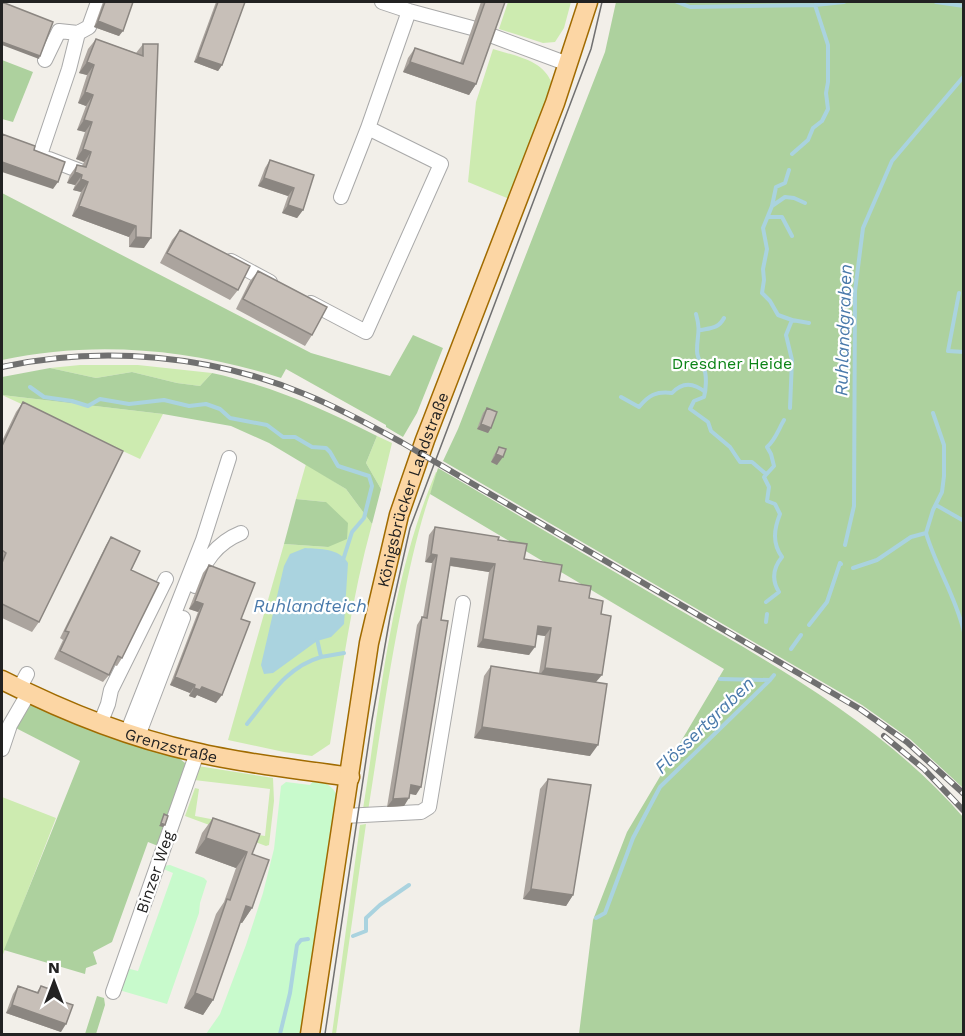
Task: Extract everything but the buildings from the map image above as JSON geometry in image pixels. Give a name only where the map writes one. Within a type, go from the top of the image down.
[{"type":"main road","name":"Königsbrücker Landstraße","points":[[310,1035],[369,643],[399,515],[425,440],[568,64],[588,2]]},
{"type":"main road","name":"Grenzstraße","points":[[2,680],[25,686],[100,724],[132,735],[197,753],[350,777]]},
{"type":"street","points":[[80,171],[35,153],[83,30],[98,2]]},
{"type":"street","points":[[382,2],[472,28]]},
{"type":"street","points":[[341,197],[409,11]]},
{"type":"street","points":[[45,60],[60,31],[83,30]]},
{"type":"street","points":[[489,35],[568,64]]},
{"type":"street","points":[[301,298],[366,332],[441,164],[368,128]]},
{"type":"street","points":[[214,252],[282,288]]},
{"type":"street","points":[[132,735],[203,540],[229,458]]},
{"type":"street","points":[[132,735],[200,573],[211,553],[228,538],[241,533]]},
{"type":"street","points":[[100,724],[111,690],[166,579]]},
{"type":"street","points":[[344,816],[421,812],[429,807],[463,603]]},
{"type":"street","points":[[2,748],[6,724],[25,686]]},
{"type":"street","name":"Binzer Weg","points":[[113,992],[197,753]]},
{"type":"green space","points":[[508,2],[571,2],[564,28],[555,42],[543,43],[499,29]]},
{"type":"green space","name":"Dresdner Heide","points":[[616,2],[963,2],[963,788],[910,739],[862,705],[443,461],[458,429],[605,52]]},
{"type":"green space","points":[[493,49],[536,64],[548,76],[552,84],[512,200],[468,182],[476,102]]},
{"type":"green space","points":[[2,60],[33,72],[13,122],[2,119]]},
{"type":"green space","points":[[2,193],[311,353],[390,376],[413,335],[443,348],[417,413],[403,437],[386,425],[286,369],[281,378],[213,360],[178,354],[107,349],[72,350],[2,360]]},
{"type":"green space","points":[[80,365],[138,365],[212,373],[200,386],[132,372],[96,378],[50,368]]},
{"type":"green space","points":[[50,368],[96,378],[132,372],[200,386],[212,373],[276,391],[357,426],[377,436],[366,463],[381,489],[372,524],[346,489],[269,443],[231,426],[163,414],[2,395],[2,377]]},
{"type":"green space","points":[[2,395],[163,414],[140,459]]},
{"type":"green space","points":[[377,436],[392,443],[381,489],[366,463]]},
{"type":"green space","points":[[306,464],[346,489],[372,524],[353,606],[330,744],[312,756],[228,740],[284,544],[328,547],[326,502],[296,499]]},
{"type":"green space","points":[[438,468],[793,677],[900,755],[963,817],[963,1034],[579,1034],[593,920],[627,832],[724,669],[430,494]]},
{"type":"green space","points":[[436,472],[438,473],[413,555],[402,606],[368,811],[363,809],[389,638],[408,553]]},
{"type":"green space","points":[[296,499],[326,502],[348,523],[347,539],[328,547],[284,544]]},
{"type":"green space","points":[[28,694],[159,743],[189,766],[158,846],[148,842],[112,942],[93,952],[97,964],[86,968],[85,974],[4,950],[80,761],[10,725]]},
{"type":"green space","points":[[198,766],[273,778],[274,801],[269,845],[266,846],[185,816],[195,788],[199,789],[195,816],[216,820],[239,832],[265,836],[270,789],[194,780]]},
{"type":"green space","points":[[313,781],[328,785],[338,797],[303,1034],[206,1034],[220,1014],[263,893],[274,849],[281,786],[286,782],[310,785]]},
{"type":"green space","points":[[2,797],[56,818],[2,957]]},
{"type":"green space","points":[[366,824],[336,1034],[332,1034],[360,825]]},
{"type":"green space","points":[[170,865],[207,881],[199,913],[167,1004],[119,990],[126,968],[138,971],[173,873],[161,868]]},
{"type":"green space","points":[[97,996],[104,998],[105,1005],[96,1034],[85,1034]]},
{"type":"water","name":"Ruhlandteich","points":[[305,548],[323,549],[340,554],[348,563],[344,624],[331,637],[317,641],[273,673],[264,674],[261,665],[284,566],[290,554]]},
{"type":"waterway","points":[[677,2],[690,7],[815,5],[844,2]]},
{"type":"waterway","points":[[936,2],[964,6]]},
{"type":"waterway","points":[[792,154],[808,140],[813,128],[822,121],[828,109],[826,93],[828,45],[815,5]]},
{"type":"waterway","name":"Ruhlandgraben","points":[[845,545],[854,506],[855,291],[863,228],[892,161],[964,76]]},
{"type":"waterway","points":[[789,170],[785,183],[776,187],[772,206],[763,228],[767,249],[762,293],[778,315],[792,320],[786,335],[792,360],[790,408]]},
{"type":"waterway","points":[[772,206],[785,197],[805,203]]},
{"type":"waterway","points":[[768,217],[782,217],[792,236]]},
{"type":"waterway","points":[[959,293],[948,351],[964,352]]},
{"type":"waterway","points":[[696,314],[699,329],[697,354],[705,372],[706,387],[704,397],[694,401],[690,409],[708,422],[711,431],[730,447],[740,462],[752,462],[766,474]]},
{"type":"waterway","points":[[701,330],[717,326],[724,318]]},
{"type":"waterway","points":[[792,320],[809,323]]},
{"type":"waterway","points":[[621,397],[639,407],[653,395],[672,393],[684,385],[693,385],[705,392]]},
{"type":"waterway","name":"Ruhlandgraben","points":[[30,387],[44,397],[88,406],[100,399],[129,404],[164,400],[189,406],[206,404],[220,409],[230,418],[267,425],[283,437],[295,437],[312,447],[326,448],[338,466],[369,476],[372,486],[364,518],[352,532],[343,560]]},
{"type":"waterway","points":[[926,533],[933,510],[942,492],[944,476],[944,445],[933,413]]},
{"type":"waterway","points":[[766,602],[779,592],[774,574],[782,557],[775,536],[780,514],[775,504],[767,501],[769,487],[764,477],[774,466],[767,447],[775,438],[784,420]]},
{"type":"waterway","points":[[936,505],[964,521]]},
{"type":"waterway","points":[[853,568],[877,560],[911,537],[926,533],[964,632]]},
{"type":"waterway","name":"Ruhlandgraben","points":[[809,625],[827,602],[841,564]]},
{"type":"waterway","points":[[766,622],[767,614]]},
{"type":"waterway","name":"Ruhlandgraben","points":[[791,649],[801,635]]},
{"type":"waterway","name":"Ruhlandgraben","points":[[317,639],[321,657],[344,653]]},
{"type":"waterway","points":[[247,724],[288,675],[321,657]]},
{"type":"waterway","name":"Ruhlandgraben","points":[[720,679],[770,680],[774,675]]},
{"type":"waterway","name":"Flössertgraben","points":[[596,918],[605,913],[633,838],[660,787],[770,680]]},
{"type":"waterway","name":"Flössertgraben","points":[[353,936],[366,931],[366,918],[409,885]]},
{"type":"waterway","name":"Flössertgraben","points":[[280,1034],[290,993],[297,945],[301,940],[308,939]]},
{"type":"tram line","points":[[325,1034],[372,720],[390,617],[410,528],[591,49],[602,2]]},
{"type":"railway","points":[[2,367],[78,356],[156,358],[233,371],[271,381],[319,400],[401,442],[860,709],[907,742],[964,794]]},
{"type":"railway","points":[[884,736],[924,769],[964,811]]}]
